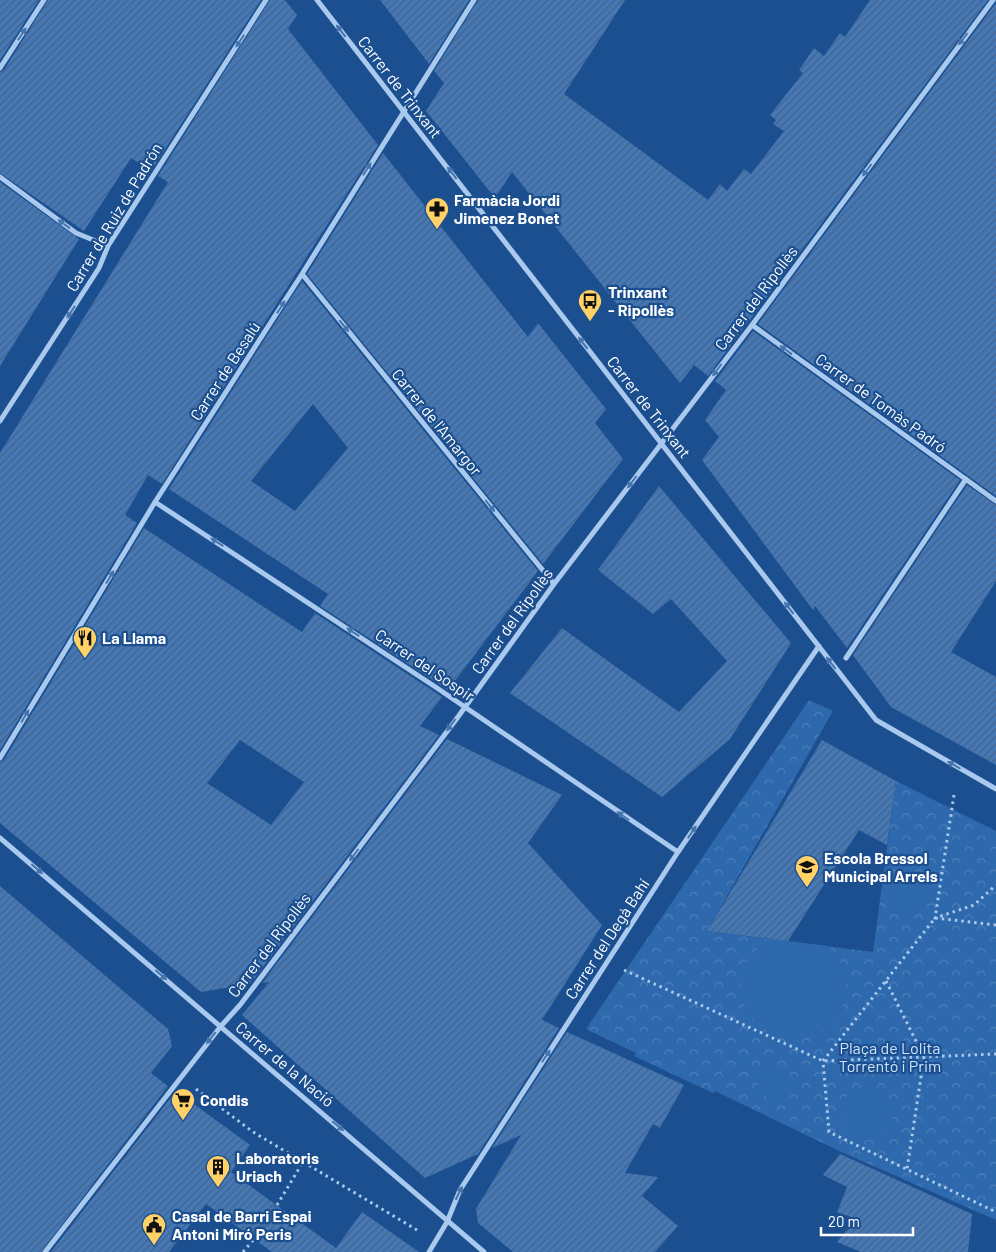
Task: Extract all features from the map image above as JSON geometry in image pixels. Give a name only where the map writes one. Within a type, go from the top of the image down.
[{"type":"street","points":[[0,68],[44,0]]},
{"type":"street","name":"Carrer de Ruiz de Padrón","points":[[0,421],[99,268],[108,246],[266,0]]},
{"type":"street","name":"Carrer de Trinxant","points":[[317,0],[876,720],[996,789]]},
{"type":"street","name":"Carrer de Besalú","points":[[0,758],[156,502],[474,0]]},
{"type":"street","name":"Carrer del Ripollès","points":[[45,1252],[221,1026],[240,1006],[465,707],[554,584],[752,325],[992,0]]},
{"type":"street","points":[[0,178],[76,233],[108,246]]},
{"type":"street","name":"Carrer de l'Amargor","points":[[302,274],[554,584]]},
{"type":"street","name":"Carrer de Tomàs Padró","points":[[752,325],[996,501]]},
{"type":"street","points":[[846,658],[966,479]]},
{"type":"street","name":"Carrer del Sospir","points":[[156,502],[465,707],[678,852]]},
{"type":"street","name":"Carrer del Degà Bahí","points":[[429,1252],[447,1222],[460,1190],[678,852],[819,646]]},
{"type":"street","name":"Carrer de la Nació","points":[[0,838],[484,1252]]},
{"type":"path","points":[[954,795],[936,918],[823,1061],[829,1132],[996,1212]]},
{"type":"path","points":[[936,918],[974,905],[996,886]]},
{"type":"path","points":[[936,918],[996,925]]},
{"type":"path","points":[[617,966],[823,1061],[996,1054]]},
{"type":"path","points":[[886,981],[924,1057],[907,1169]]},
{"type":"path","points":[[206,1096],[253,1132],[417,1230]]},
{"type":"path","points":[[277,1205],[302,1162]]},
{"type":"path","points":[[243,1252],[254,1239]]},
{"type":"green space","name":"Plaça de Lolita Torrentó i Prim","points":[[809,700],[833,711],[707,931],[873,952],[896,781],[996,831],[996,1220],[837,1150],[715,1091],[713,1093],[634,1056],[636,1053],[586,1029]]},
{"type":"green space","points":[[907,870],[922,876],[928,891],[922,906],[907,912],[892,906],[886,891],[892,876]]},
{"type":"green space","points":[[772,939],[828,946],[842,966],[847,987],[843,1006],[832,1022],[816,1034],[797,1039],[777,1035],[756,1022],[748,1012],[742,995],[743,971],[756,949]]},
{"type":"green space","points":[[774,1067],[786,1071],[790,1083],[786,1095],[774,1099],[762,1095],[758,1083],[762,1071]]},
{"type":"green space","points":[[866,1088],[880,1092],[888,1100],[892,1114],[888,1128],[880,1136],[866,1140],[852,1136],[844,1128],[840,1114],[844,1100],[852,1092]]},
{"type":"building","points":[[0,0],[39,0],[0,60]]},
{"type":"building","points":[[48,0],[261,0],[151,171],[131,158],[84,231],[0,173],[0,72],[4,70]]},
{"type":"building","points":[[270,0],[285,0],[297,15],[288,29],[378,145],[162,484],[148,475],[125,515],[137,523],[0,750],[0,453],[168,182],[158,176]]},
{"type":"building","points":[[380,0],[469,0],[429,64]]},
{"type":"building","points":[[478,0],[625,0],[564,94],[708,200],[720,184],[727,191],[744,169],[751,174],[784,131],[773,124],[776,120],[770,115],[803,73],[799,70],[814,48],[824,56],[840,33],[845,37],[870,0],[988,0],[708,376],[694,365],[680,383],[512,172],[495,198],[426,111],[444,83],[434,71]]},
{"type":"building","points":[[996,3],[996,496],[758,324]]},
{"type":"building","points":[[383,153],[528,337],[538,323],[606,409],[595,423],[623,459],[543,564],[307,274]]},
{"type":"building","points":[[0,182],[79,239],[0,366]]},
{"type":"building","points":[[302,281],[538,571],[448,690],[320,606],[328,594],[169,489]],"holes":[[[313,404],[348,448],[295,511],[251,481]]]},
{"type":"building","points":[[753,331],[960,480],[847,648],[815,606],[813,610],[702,460],[719,437],[705,420],[726,390],[715,381]]},
{"type":"building","points":[[967,485],[996,505],[996,581],[951,652],[996,677],[996,765],[891,707],[853,655]]},
{"type":"building","points":[[659,486],[791,643],[730,739],[662,797],[510,693],[562,628],[679,712],[727,661],[671,599],[653,614],[598,570]]},
{"type":"building","points":[[144,528],[302,632],[315,613],[442,697],[420,726],[439,735],[250,984],[201,992],[0,823],[0,762],[4,760]],"holes":[[[240,740],[304,782],[271,825],[207,783]]]},
{"type":"building","points":[[447,739],[562,795],[528,843],[602,925],[542,1020],[559,1028],[478,1154],[425,1178],[242,1015],[269,982],[262,983]]},
{"type":"building","name":"Escola Bressol Municipal Arrels","points":[[822,740],[896,781],[887,845],[859,830],[788,941],[707,931]]},
{"type":"building","points":[[0,886],[168,1029],[172,1046],[151,1073],[168,1086],[41,1252],[0,1252]]},
{"type":"building","points":[[567,1032],[684,1085],[660,1128],[653,1124],[625,1173],[658,1177],[642,1196],[678,1226],[655,1252],[513,1252],[478,1223],[476,1209],[521,1135],[492,1148]]},
{"type":"building","points":[[176,1091],[250,1145],[231,1172],[336,1248],[362,1212],[419,1252],[272,1252],[206,1204],[169,1252],[51,1252]]},
{"type":"building","points":[[840,1154],[972,1214],[968,1252],[861,1252],[837,1242],[856,1219],[837,1212],[847,1187],[823,1175]]},
{"type":"tunnel","points":[[254,1239],[277,1205]]},
{"type":"place","name":"Farmàcia Jordi Jimenez Bonet","points":[[437,230]]},
{"type":"place","name":"Trinxant - Ripollès","points":[[590,322]]},
{"type":"place","name":"La Llama","points":[[85,659]]},
{"type":"place","name":"Escola Bressol Municipal Arrels","points":[[807,888]]},
{"type":"place","name":"Condis","points":[[183,1121]]},
{"type":"place","name":"Laboratoris Uriach","points":[[218,1188]]},
{"type":"place","name":"Casal de Barri Espai Antoni Miró Peris","points":[[154,1246]]}]
